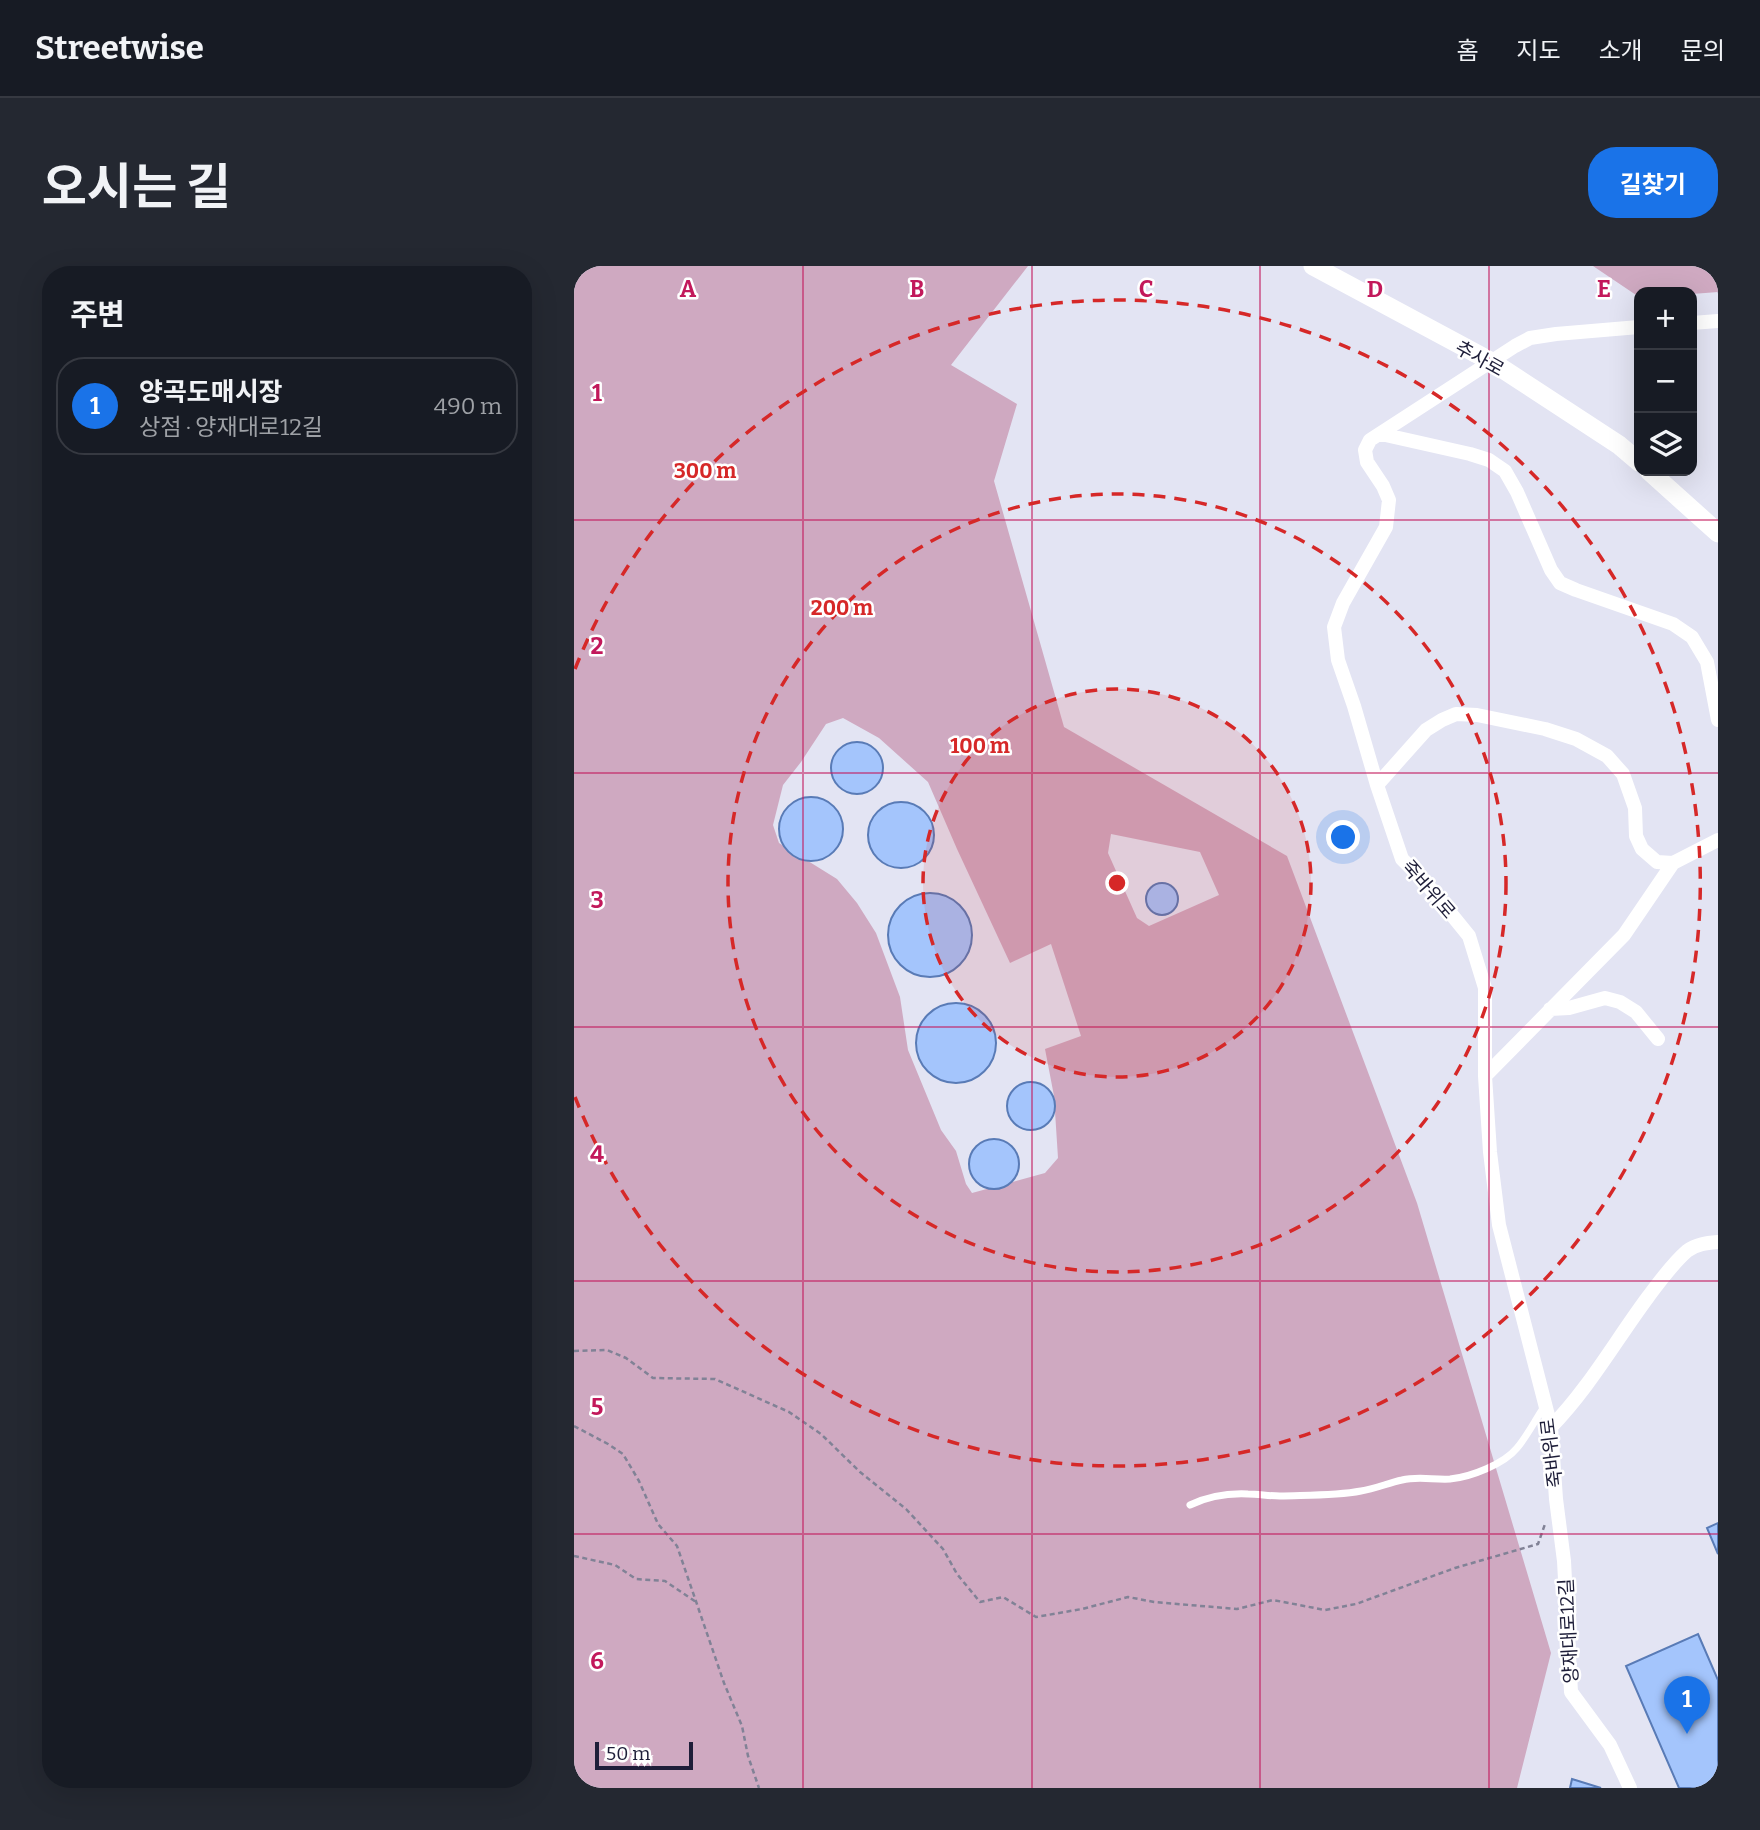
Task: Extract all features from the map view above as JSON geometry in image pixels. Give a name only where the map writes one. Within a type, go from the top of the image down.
[{"type":"street","name":"추사로","points":[[1313,266],[1492,362],[1619,445],[1634,458]]},
{"type":"street","points":[[1697,323],[1718,321]]},
{"type":"street","name":"죽바위로","points":[[1556,1499],[1551,1427],[1499,1225],[1490,1152],[1485,1076],[1485,988],[1469,936],[1426,883],[1402,859],[1338,660],[1334,627],[1343,603],[1386,527],[1389,500],[1367,462],[1365,450],[1370,440],[1530,338],[1634,327]]},
{"type":"street","points":[[1381,434],[1470,454],[1489,460],[1505,471],[1551,570],[1560,583],[1673,624],[1692,637],[1707,662],[1718,720]]},
{"type":"street","points":[[1654,476],[1718,533]]},
{"type":"street","points":[[1377,785],[1426,730],[1456,713],[1477,715],[1545,729],[1576,739],[1607,756],[1623,774],[1635,808],[1636,836],[1642,849],[1657,862],[1673,863],[1718,841]]},
{"type":"street","points":[[1485,1076],[1624,935],[1673,863]]},
{"type":"street","points":[[1550,1009],[1569,1008],[1605,998],[1620,1002],[1636,1013],[1658,1039]]},
{"type":"street","points":[[1551,1427],[1570,1408],[1668,1270],[1689,1249],[1718,1242]]},
{"type":"street","name":"양재대로12길","points":[[1556,1499],[1564,1561],[1571,1692],[1610,1745],[1630,1788]]},
{"type":"lane","points":[[1190,1505],[1205,1498],[1224,1495],[1246,1493],[1276,1496],[1357,1492],[1403,1479],[1452,1479],[1486,1469],[1516,1450],[1545,1405]]},
{"type":"path","points":[[574,1350],[607,1350],[626,1358],[653,1378],[716,1379],[789,1412],[821,1434],[860,1472],[906,1509],[943,1549],[957,1574],[980,1602],[1003,1597],[1036,1617],[1128,1597],[1154,1602],[1237,1609],[1273,1600],[1325,1610],[1356,1604],[1455,1568],[1538,1544],[1546,1523]]},
{"type":"path","points":[[574,1426],[623,1454],[639,1481],[658,1524],[677,1546],[724,1683],[742,1726],[748,1756],[759,1788]]},
{"type":"path","points":[[574,1556],[615,1565],[636,1579],[665,1581],[696,1602]]},
{"type":"shaded area","points":[[574,266],[1028,266],[951,365],[1017,404],[994,481],[1064,727],[1287,856],[1417,1203],[1551,1653],[1517,1788],[574,1788]],"holes":[[[843,718],[879,738],[928,782],[1010,963],[1051,944],[1081,1036],[1045,1049],[1054,1096],[1058,1158],[1045,1173],[972,1193],[966,1184],[956,1151],[941,1130],[908,1050],[900,997],[876,933],[857,903],[837,879],[779,843],[773,825],[783,785],[826,724]],[[1111,834],[1200,852],[1219,895],[1149,926],[1137,918],[1108,853]]]},
{"type":"shaded area","points":[[1593,266],[1718,266],[1718,292],[1697,294],[1697,287],[1634,287],[1634,294]]},
{"type":"building","points":[[857,742],[876,749],[883,768],[876,787],[857,794],[838,787],[831,768],[838,749]]},
{"type":"building","points":[[811,797],[823,799],[834,806],[841,817],[841,841],[834,852],[823,859],[811,861],[799,859],[788,852],[781,841],[779,829],[781,817],[788,806],[799,799]]},
{"type":"building","points":[[894,802],[908,802],[920,807],[929,816],[934,835],[932,848],[925,859],[908,868],[894,868],[882,863],[873,854],[868,842],[868,828],[873,816],[882,807]]},
{"type":"building","points":[[1162,883],[1173,888],[1178,899],[1173,910],[1162,915],[1151,910],[1146,899],[1151,888]]},
{"type":"building","points":[[922,893],[938,893],[954,900],[965,911],[972,927],[969,951],[960,965],[938,977],[922,977],[906,970],[895,959],[888,943],[888,927],[895,911],[906,900]]},
{"type":"building","points":[[956,1003],[971,1006],[984,1015],[993,1028],[996,1043],[993,1058],[984,1071],[971,1080],[956,1083],[941,1080],[928,1071],[919,1058],[916,1043],[919,1028],[928,1015],[941,1006]]},
{"type":"building","points":[[1031,1082],[1048,1089],[1055,1106],[1048,1123],[1031,1130],[1014,1123],[1007,1106],[1014,1089]]},
{"type":"building","points":[[994,1139],[1012,1146],[1019,1164],[1012,1182],[994,1189],[976,1182],[969,1164],[976,1146]]},
{"type":"building","points":[[1718,1523],[1718,1554],[1707,1528]]},
{"type":"building","points":[[1698,1634],[1718,1680],[1718,1788],[1679,1788],[1626,1666]]},
{"type":"building","points":[[1572,1779],[1601,1788],[1570,1788]]},
{"type":"place","name":"양곡도매시장","points":[[1687,1734]]}]
